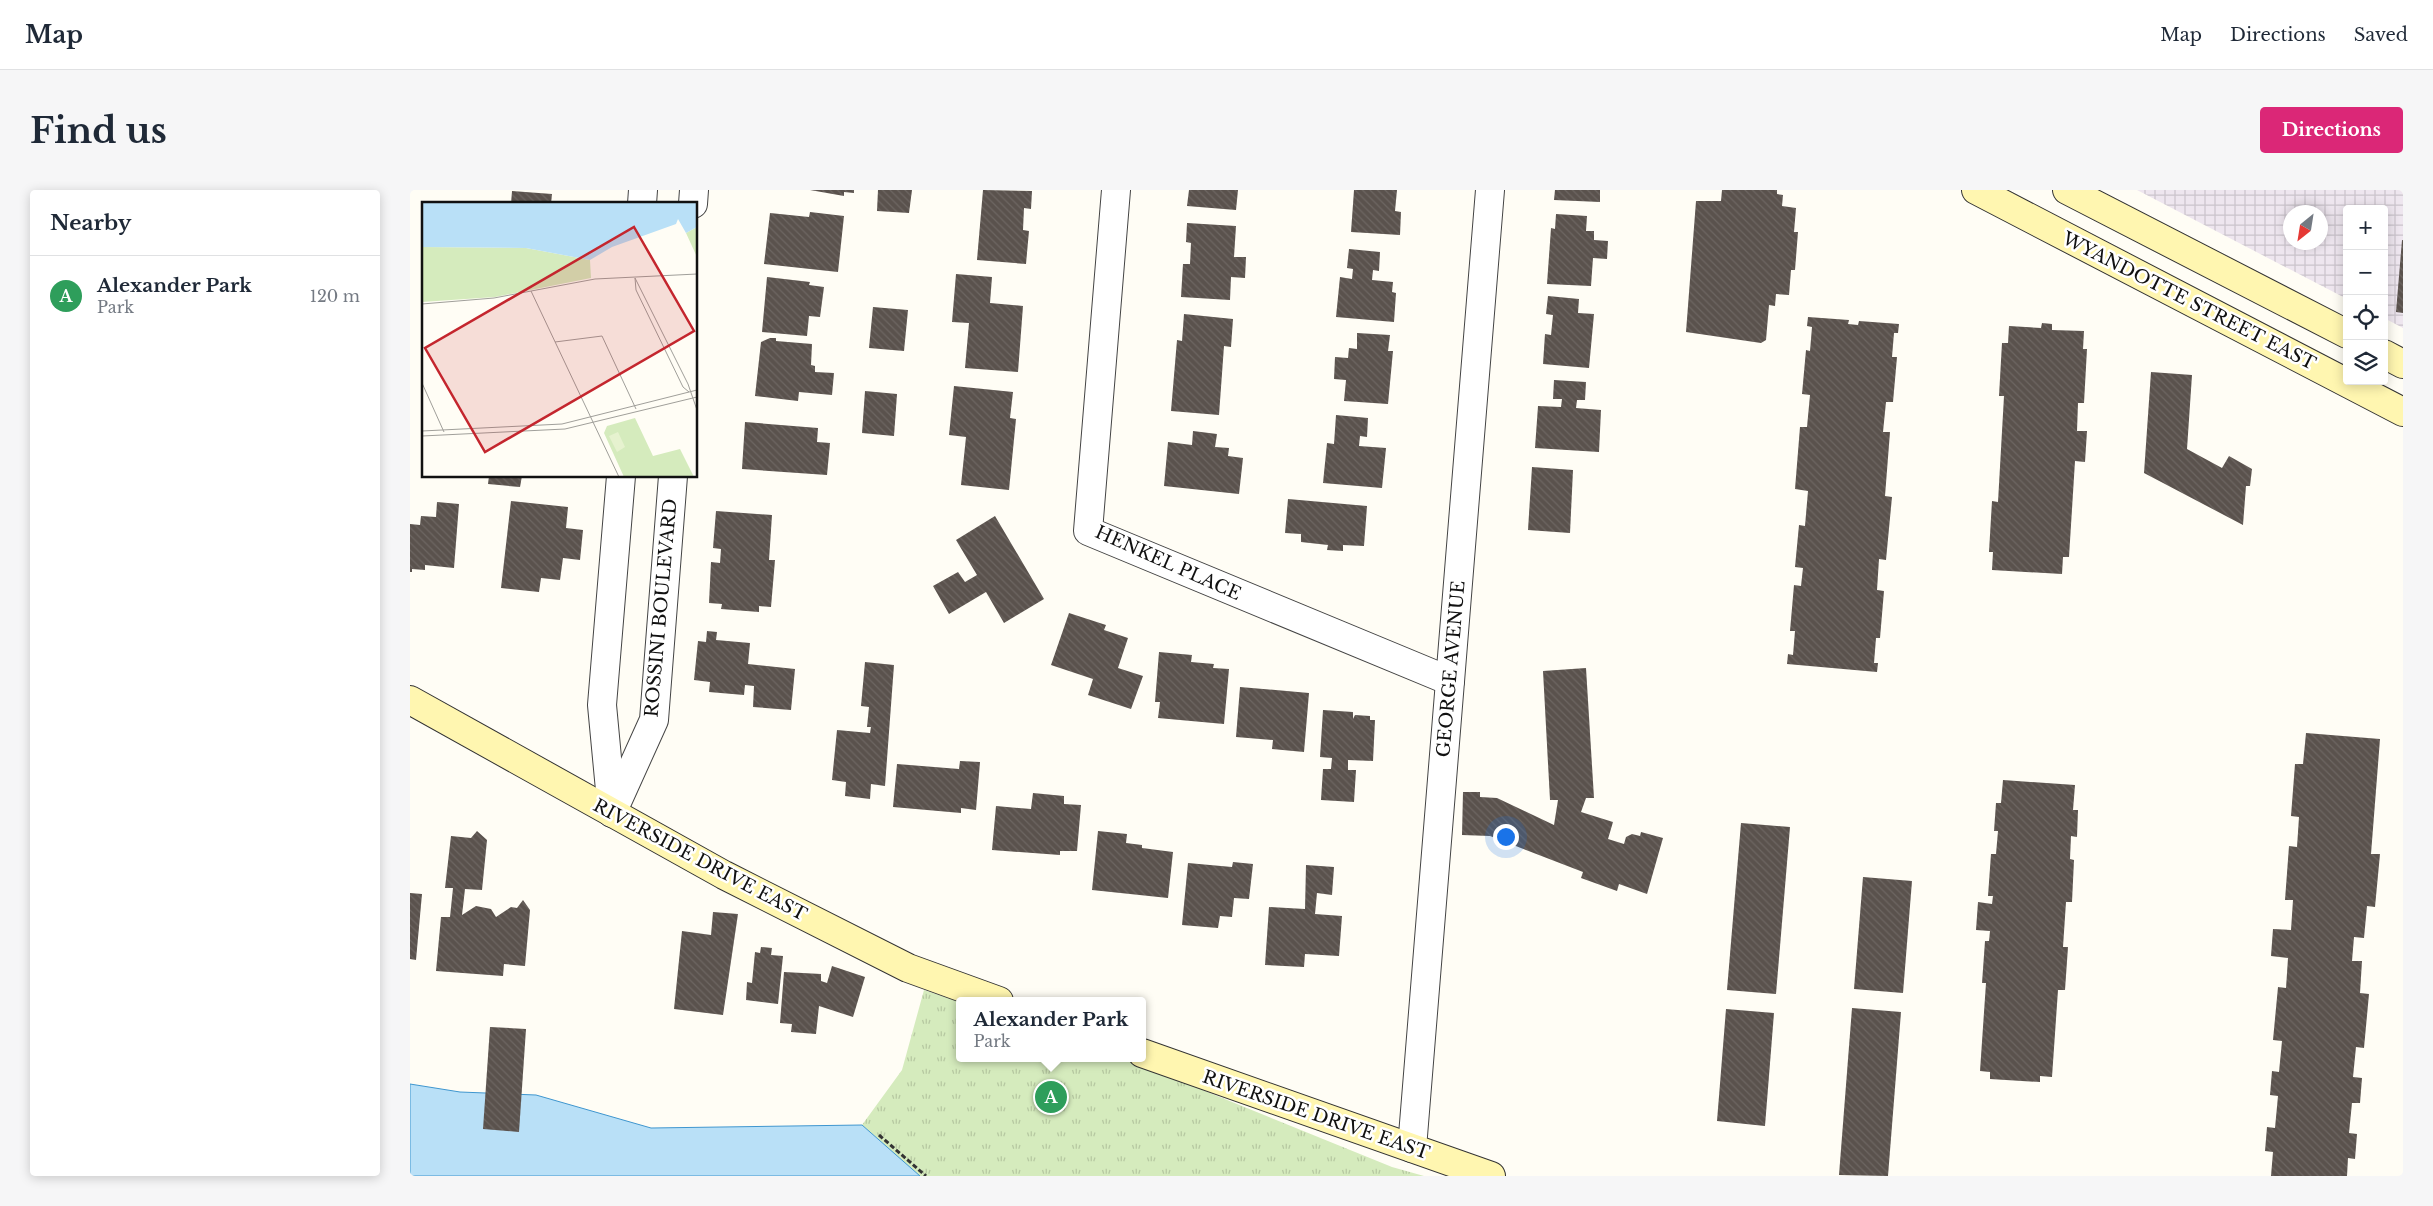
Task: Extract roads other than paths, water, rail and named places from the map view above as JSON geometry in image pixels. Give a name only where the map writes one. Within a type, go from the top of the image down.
[{"type":"main road","name":"WYANDOTTE STREET EAST","points":[[1976,190],[2403,412]]},
{"type":"main road","points":[[2067,190],[2343,332]]},
{"type":"main road","points":[[2388,356],[2403,364]]},
{"type":"main road","name":"RIVERSIDE DRIVE EAST","points":[[410,700],[724,875],[908,968],[988,997]]},
{"type":"main road","name":"RIVERSIDE DRIVE EAST","points":[[1146,1054],[1491,1176]]},
{"type":"street","name":"HENKEL PLACE","points":[[1116,190],[1088,531],[1450,681]]},
{"type":"street","name":"GEORGE AVENUE","points":[[1412,1148],[1490,190]]},
{"type":"street","points":[[612,813],[602,705],[621,478]]},
{"type":"street","name":"ROSSINI BOULEVARD","points":[[612,813],[654,720],[673,478]]},
{"type":"water","points":[[410,1084],[460,1092],[536,1095],[651,1128],[862,1125],[920,1176],[410,1176]]},
{"type":"place","name":"Alexander Park","points":[[1051,1097]]}]
